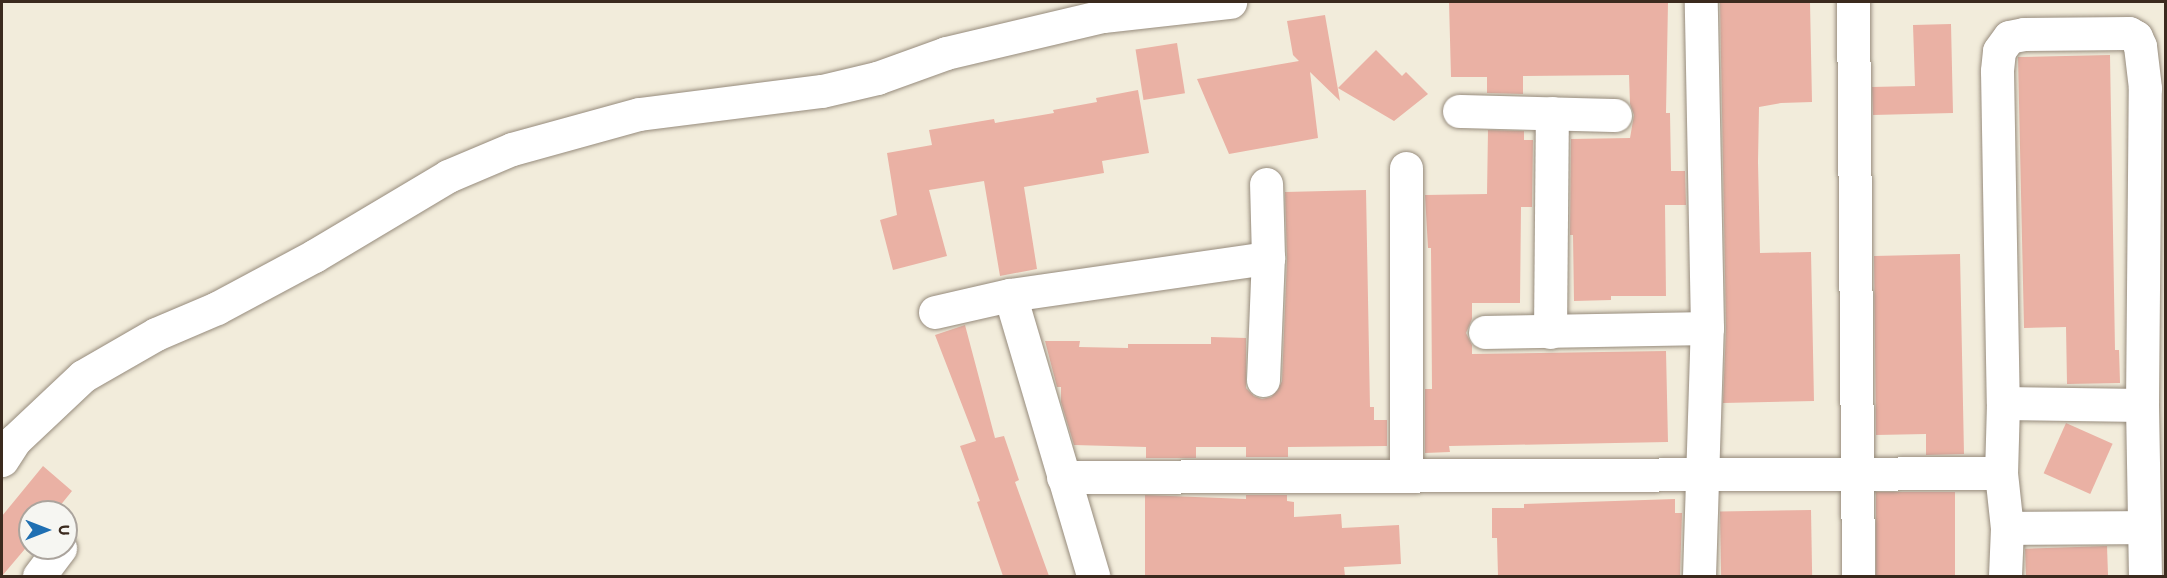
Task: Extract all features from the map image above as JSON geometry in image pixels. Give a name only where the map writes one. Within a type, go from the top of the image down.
[{"type":"street","points":[[6,444],[83,376],[156,334],[217,309],[314,256],[447,176],[512,149],[639,114],[822,91],[877,78],[946,53],[1103,16],[1230,2]]},
{"type":"street","points":[[1699,576],[1707,328],[1701,2]]},
{"type":"street","points":[[1853,2],[1858,576]]},
{"type":"street","points":[[2005,576],[2007,528],[2001,472],[2003,403],[1997,71],[1999,51],[2002,43],[2009,37],[2024,34],[2128,33],[2136,37],[2140,46],[2145,88],[2142,405],[2145,576]]},
{"type":"street","points":[[1459,111],[1615,116]]},
{"type":"street","points":[[1550,332],[1552,113]]},
{"type":"street","points":[[1406,168],[1406,476]]},
{"type":"street","points":[[1263,380],[1268,258],[1266,184]]},
{"type":"street","points":[[935,312],[1010,295],[1268,258]]},
{"type":"street","points":[[1010,295],[1093,576]]},
{"type":"street","points":[[1485,332],[1707,328]]},
{"type":"street","points":[[2003,403],[2142,405]]},
{"type":"street","points":[[1063,477],[1701,476],[1858,471],[2001,472]]},
{"type":"street","points":[[2007,528],[2143,527]]},
{"type":"street","points":[[39,576],[51,560]]},
{"type":"building","points":[[1449,2],[1668,2],[1666,113],[1670,113],[1671,171],[1685,171],[1686,205],[1665,205],[1666,296],[1611,296],[1611,300],[1574,301],[1573,235],[1570,235],[1571,139],[1630,138],[1634,115],[1630,104],[1629,75],[1523,76],[1523,94],[1487,93],[1487,77],[1451,77]]},
{"type":"building","points":[[1720,2],[1810,2],[1812,102],[1781,103],[1759,107],[1758,162],[1760,253],[1811,252],[1814,401],[1723,403],[1726,328]]},
{"type":"building","points":[[1325,15],[1340,101],[1310,72],[1318,138],[1229,154],[1197,79],[1299,61],[1293,55],[1287,21]]},
{"type":"building","points":[[1951,24],[1953,113],[1873,115],[1872,87],[1915,86],[1913,25]]},
{"type":"building","points":[[1177,43],[1185,93],[1143,100],[1136,50]]},
{"type":"building","points":[[1376,50],[1402,76],[1406,72],[1428,94],[1394,121],[1338,88]]},
{"type":"building","points":[[2110,55],[2115,350],[2119,350],[2120,383],[2067,384],[2066,327],[2024,328],[2018,57]]},
{"type":"building","points":[[1138,90],[1149,153],[1102,161],[1104,173],[1024,187],[1037,269],[1000,276],[984,181],[929,190],[947,256],[893,270],[880,220],[897,215],[887,153],[932,145],[929,130],[994,119],[995,123],[1054,113],[1053,110],[1097,102],[1096,98]]},
{"type":"building","points":[[1488,130],[1524,131],[1524,140],[1533,140],[1532,207],[1521,207],[1520,303],[1472,303],[1472,319],[1466,333],[1472,345],[1472,354],[1666,351],[1668,442],[1449,446],[1450,452],[1425,453],[1425,389],[1432,389],[1431,248],[1428,248],[1425,195],[1487,194]]},
{"type":"building","points":[[1366,190],[1370,407],[1374,407],[1374,420],[1387,420],[1387,446],[1288,447],[1288,457],[1246,457],[1246,447],[1196,447],[1196,458],[1146,458],[1146,447],[1074,445],[1061,402],[1061,387],[1057,387],[1045,341],[1080,341],[1079,347],[1128,348],[1128,344],[1211,344],[1211,337],[1246,338],[1246,388],[1254,396],[1262,399],[1271,397],[1278,390],[1282,381],[1287,259],[1285,192]]},
{"type":"building","points":[[1960,254],[1964,454],[1926,455],[1926,434],[1876,435],[1874,256]]},
{"type":"building","points":[[965,325],[995,438],[1004,436],[1019,480],[1015,482],[1049,576],[1003,576],[977,502],[980,501],[960,446],[976,441],[935,335]]},
{"type":"building","points":[[2066,423],[2113,444],[2090,494],[2044,473]]},
{"type":"building","points":[[43,466],[72,491],[65,500],[18,500],[18,557],[2,576],[2,516]]},
{"type":"building","points":[[1876,492],[1955,492],[1955,576],[1876,576]]},
{"type":"building","points":[[1145,495],[1246,499],[1246,495],[1287,495],[1287,501],[1294,502],[1294,517],[1341,514],[1342,528],[1399,525],[1401,564],[1344,567],[1345,576],[1145,576]]},
{"type":"building","points":[[1675,499],[1675,513],[1682,513],[1680,576],[1498,576],[1497,538],[1492,538],[1492,508],[1524,508],[1524,504]]},
{"type":"building","points":[[1811,510],[1812,576],[1721,576],[1720,512]]},
{"type":"building","points":[[2107,546],[2108,576],[2026,576],[2025,549]]}]
